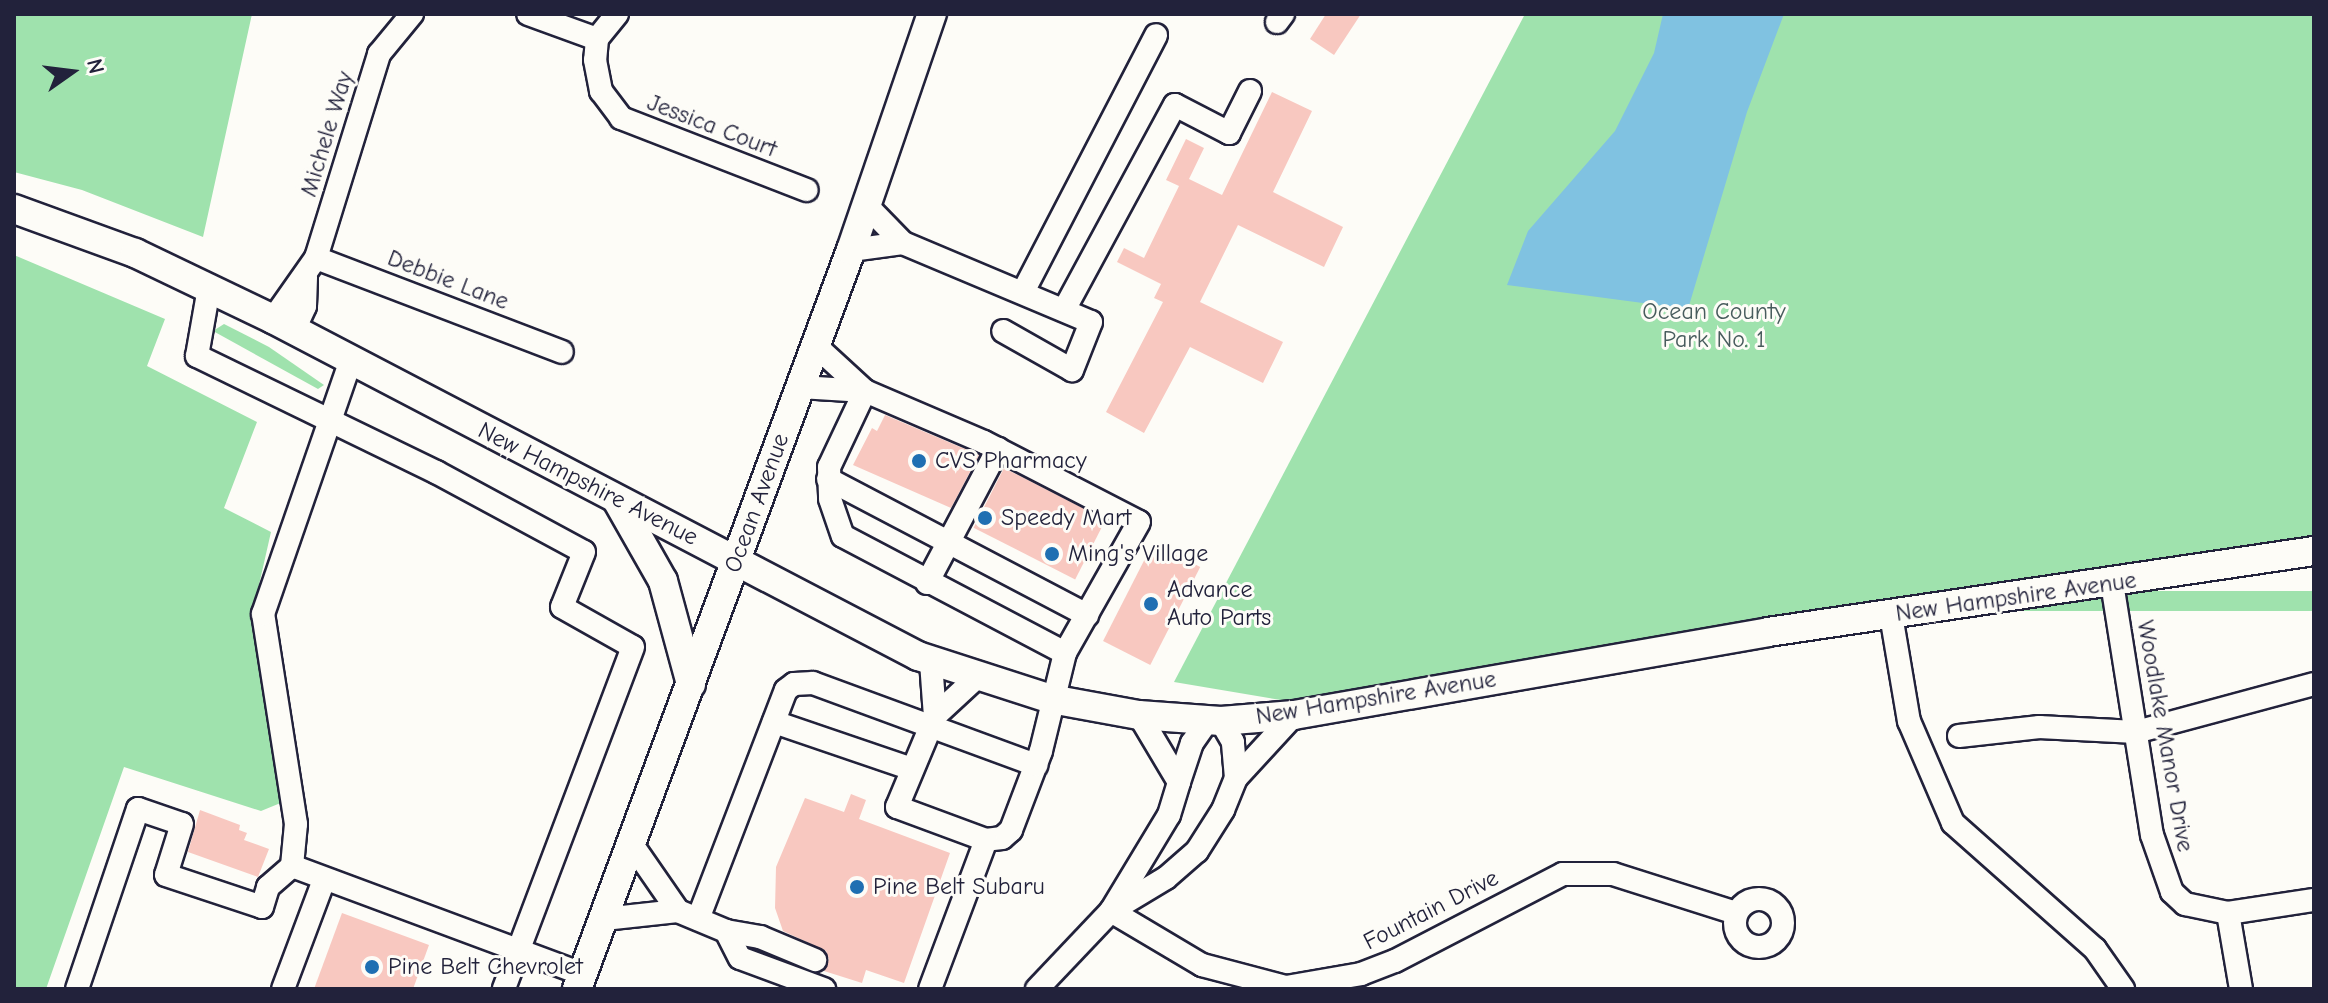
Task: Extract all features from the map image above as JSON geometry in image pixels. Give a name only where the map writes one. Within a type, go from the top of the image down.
[{"type":"main road","name":"Ocean Avenue","points":[[582,984],[631,843],[867,206],[927,15]]},
{"type":"main road","name":"New Hampshire Avenue","points":[[14,209],[135,253],[284,324],[931,662],[1051,699],[1139,715],[1214,720],[1294,715],[1891,615],[2314,551]]},
{"type":"main road","points":[[616,499],[663,581],[691,684]]},
{"type":"street","name":"Michele Way","points":[[284,324],[285,296],[311,267],[379,54],[412,14]]},
{"type":"street","points":[[528,14],[597,39],[617,14]]},
{"type":"street","points":[[1024,290],[1156,35]]},
{"type":"street","name":"Jessica Court","points":[[597,39],[597,77],[607,104],[621,118],[807,190]]},
{"type":"street","points":[[1064,310],[1175,105],[1229,133],[1250,91]]},
{"type":"street","points":[[867,206],[903,243],[1024,290],[1091,322],[1072,370],[1003,331]]},
{"type":"street","points":[[851,250],[903,243]]},
{"type":"street","name":"Debbie Lane","points":[[311,267],[562,352]]},
{"type":"street","points":[[209,288],[197,356],[584,552],[562,607],[633,647],[504,989]]},
{"type":"street","points":[[816,346],[865,391]]},
{"type":"street","points":[[77,989],[138,809],[182,824],[166,875],[262,907],[268,887],[292,866],[296,824],[263,614],[351,360]]},
{"type":"street","points":[[800,387],[879,392],[1139,522],[1065,653],[1036,765],[1008,834],[986,840],[897,807],[932,720],[931,662]]},
{"type":"street","points":[[865,391],[836,448],[828,479],[843,536],[927,583],[1065,653]]},
{"type":"street","points":[[927,583],[998,449]]},
{"type":"street","points":[[828,479],[1087,615]]},
{"type":"street","name":"Woodlake Manor Drive","points":[[2112,583],[2163,875],[2185,904],[2228,913],[2314,900]]},
{"type":"street","points":[[1891,615],[1909,721],[1953,823],[2095,949],[2123,989]]},
{"type":"street","points":[[932,720],[976,678]]},
{"type":"street","points":[[688,915],[786,690],[803,682],[932,720],[1036,765]]},
{"type":"street","points":[[1959,736],[2039,727],[2136,732],[2314,684],[2314,693]]},
{"type":"street","points":[[1139,715],[1179,782]]},
{"type":"street","points":[[1111,911],[1153,888],[1197,851],[1236,778],[1294,715]]},
{"type":"street","points":[[1037,989],[1111,911],[1169,815],[1192,743],[1214,720],[1233,742],[1236,778]]},
{"type":"street","points":[[774,722],[912,769]]},
{"type":"street","points":[[930,989],[986,840]]},
{"type":"street","points":[[631,843],[688,915]]},
{"type":"street","points":[[292,866],[518,950],[582,984]]},
{"type":"street","points":[[1133,870],[1153,888]]},
{"type":"street","name":"Fountain Drive","points":[[1111,911],[1202,965],[1286,987],[1361,974],[1395,961],[1563,874],[1613,874],[1736,913]]},
{"type":"street","points":[[283,989],[324,880]]},
{"type":"street","points":[[2228,913],[2241,989]]},
{"type":"street","points":[[604,919],[688,915],[726,931],[760,937],[815,960]]},
{"type":"street","points":[[726,931],[740,958],[824,989]]},
{"type":"green space","points":[[14,14],[252,14],[203,237],[82,190],[14,172]]},
{"type":"green space","name":"Ocean County Park No. 1","points":[[1525,14],[2314,14],[2314,551],[1293,702],[1174,682]]},
{"type":"green space","points":[[14,255],[165,319],[147,366],[257,422],[224,508],[271,532],[251,620],[283,802],[261,811],[124,767],[46,989],[14,989]]},
{"type":"green space","points":[[224,324],[269,347],[324,385],[318,389],[213,331]]},
{"type":"green space","points":[[1522,591],[2314,591],[2314,611],[1522,611]]},
{"type":"water","points":[[1663,14],[1784,14],[1747,112],[1688,309],[1507,285],[1528,231],[1615,131],[1654,53]]},
{"type":"building","points":[[1326,14],[1361,14],[1334,55],[1310,39]]},
{"type":"building","points":[[1272,92],[1312,111],[1273,192],[1343,227],[1324,267],[1238,225],[1200,302],[1283,342],[1263,383],[1190,347],[1144,433],[1106,412],[1163,302],[1154,298],[1161,284],[1117,262],[1124,248],[1144,258],[1179,186],[1166,180],[1186,139],[1204,148],[1189,179],[1222,195]]},
{"type":"building","name":"CVS Pharmacy","points":[[885,415],[979,455],[951,508],[853,465],[872,428],[877,431]]},
{"type":"building","points":[[1004,468],[1106,520],[1075,579],[974,528]]},
{"type":"building","name":"Advance Auto Parts","points":[[1153,543],[1200,567],[1150,665],[1103,641]]},
{"type":"building","name":"Pine Belt Subaru","points":[[851,794],[866,800],[859,819],[950,853],[904,983],[866,970],[862,983],[824,971],[829,959],[826,951],[783,931],[775,908],[776,867],[805,798],[844,812]]},
{"type":"building","points":[[200,810],[240,825],[239,830],[247,833],[244,840],[269,849],[258,877],[188,852]]},
{"type":"building","name":"Pine Belt Chevrolet","points":[[342,913],[429,945],[413,989],[314,989]]},
{"type":"place","name":"CVS Pharmacy","points":[[919,461]]},
{"type":"place","name":"Speedy Mart","points":[[985,518]]},
{"type":"place","name":"Ming's Village","points":[[1052,554]]},
{"type":"place","name":"Advance Auto Parts","points":[[1151,604]]},
{"type":"place","name":"Pine Belt Subaru","points":[[857,887]]},
{"type":"place","name":"Pine Belt Chevrolet","points":[[372,967]]}]
